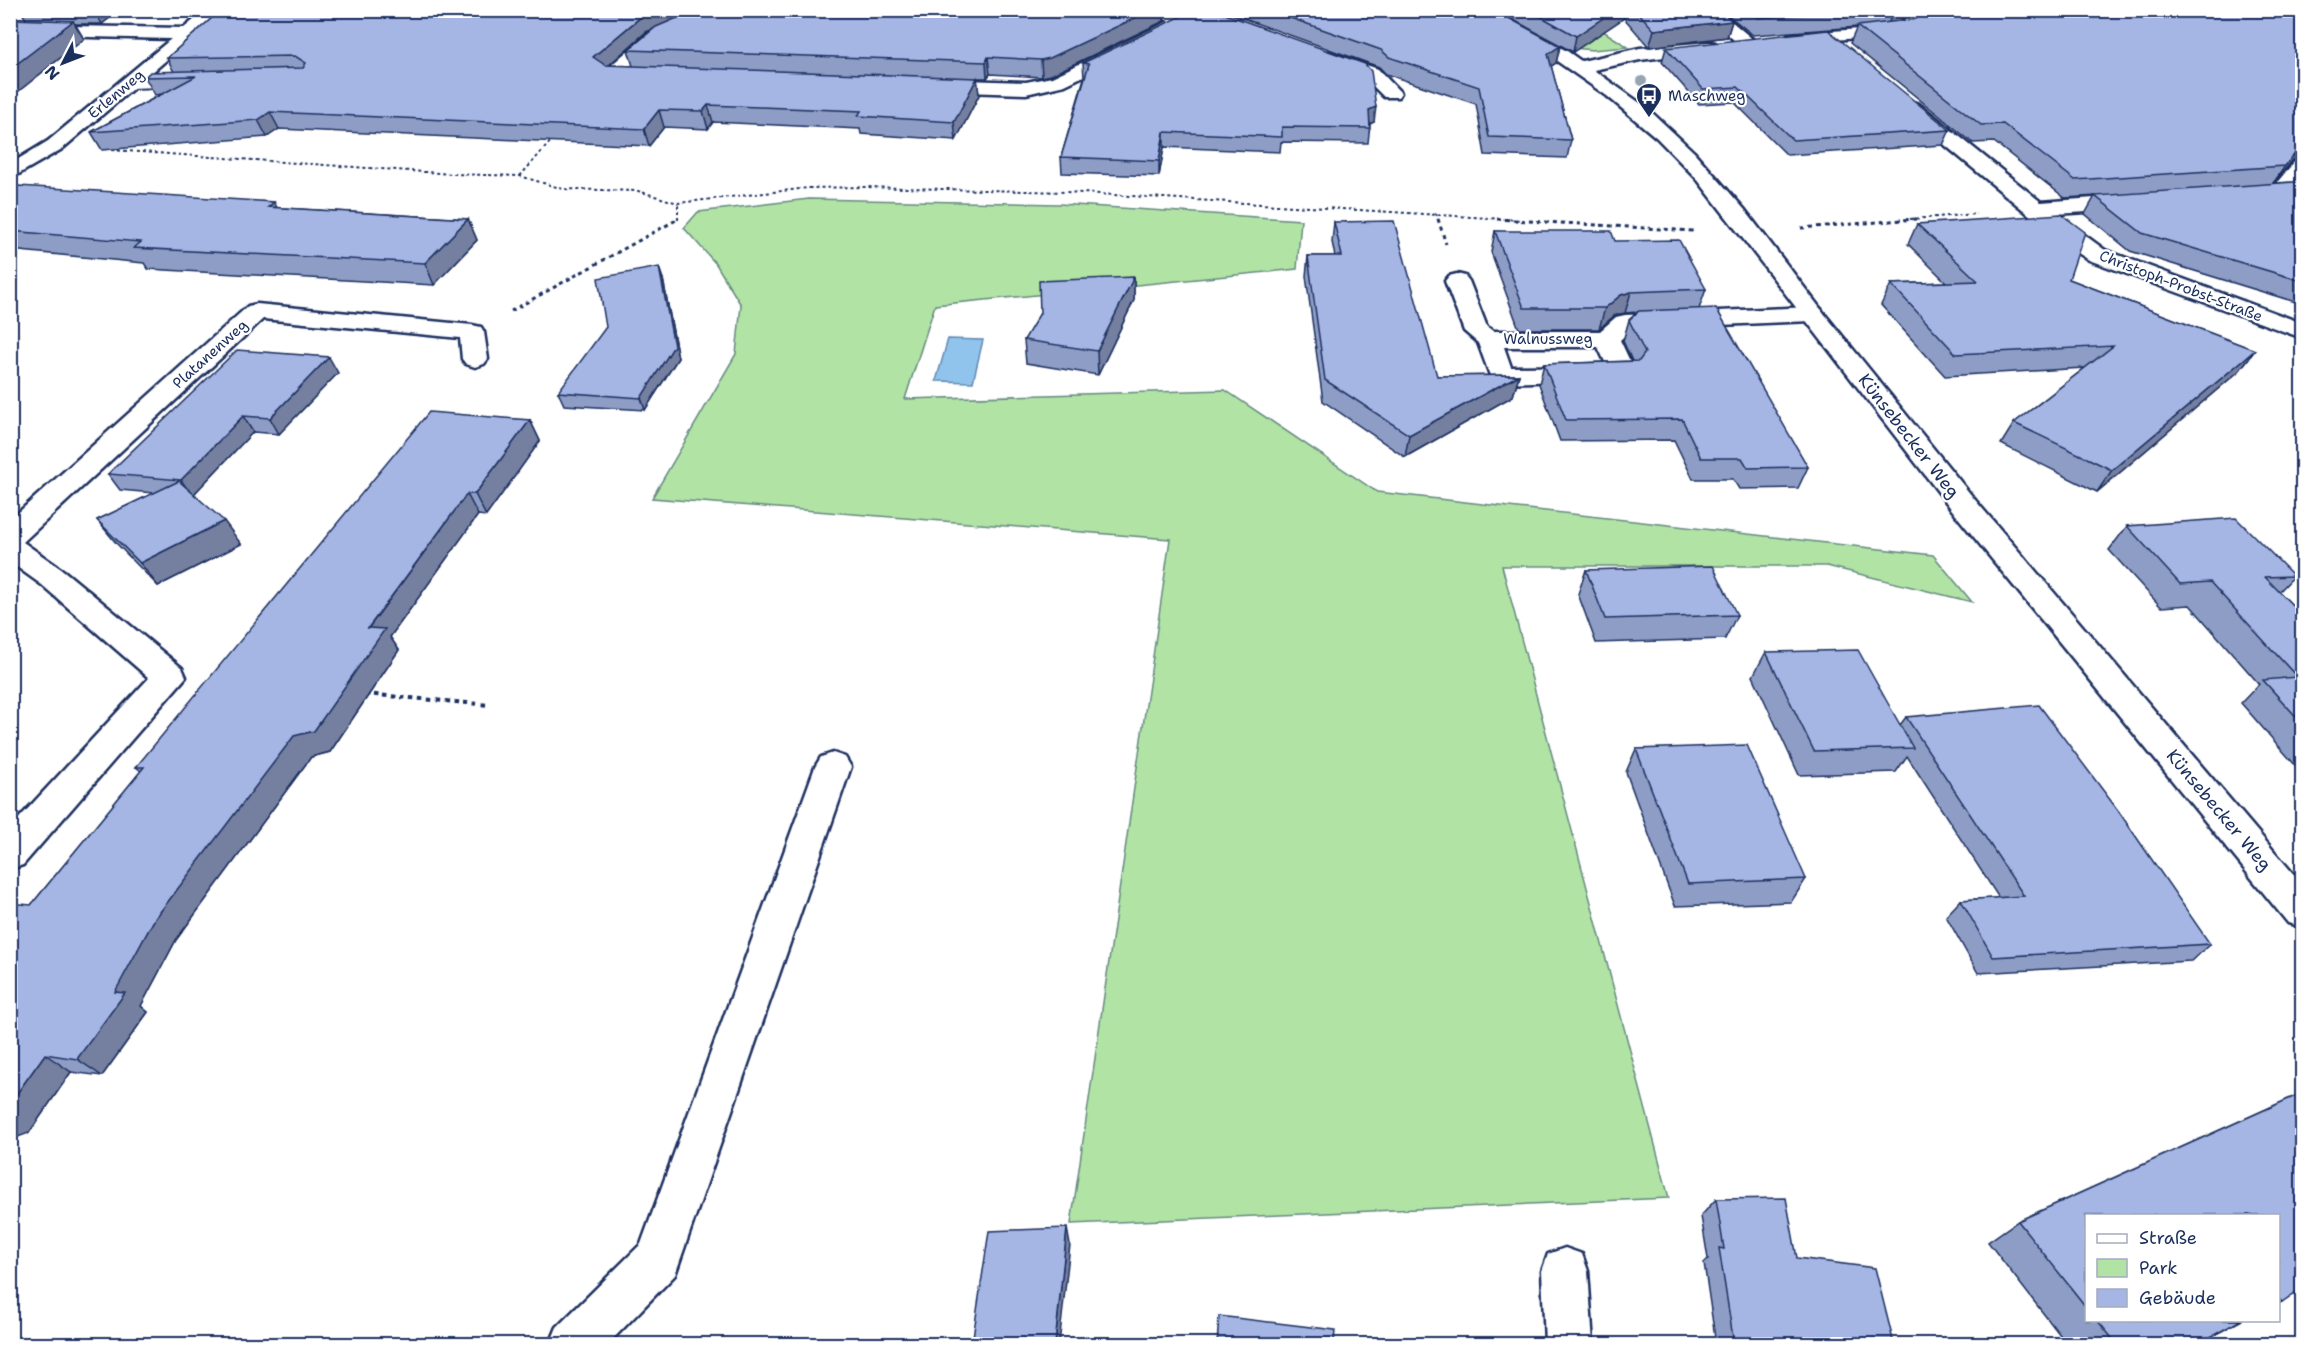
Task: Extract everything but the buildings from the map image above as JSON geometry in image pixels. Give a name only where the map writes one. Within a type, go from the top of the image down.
[{"type":"street","name":"Erlenweg","points":[[10,173],[55,146],[217,10]]},
{"type":"street","points":[[610,74],[653,38],[725,10]]},
{"type":"street","points":[[919,85],[1026,88],[1058,81],[1193,20],[1156,10]]},
{"type":"street","name":"Künsebecker Weg","points":[[1474,10],[1515,28],[1580,68],[1649,119],[1690,158],[1988,536],[2302,911]]},
{"type":"street","points":[[1707,10],[1747,42]]},
{"type":"street","points":[[1580,68],[1640,54],[1747,42],[1829,37],[1903,29],[1929,10]]},
{"type":"street","points":[[10,30],[190,34]]},
{"type":"street","points":[[1829,37],[1855,59]]},
{"type":"street","points":[[1307,50],[1371,73],[1391,93]]},
{"type":"street","points":[[610,74],[634,75]]},
{"type":"street","name":"Christoph-Probst-Straße","points":[[1899,96],[2075,241],[2097,255],[2302,332]]},
{"type":"street","points":[[2223,196],[2281,192],[2302,165]]},
{"type":"street","points":[[2037,209],[2153,201]]},
{"type":"street","name":"Walnussweg","points":[[1458,281],[1476,331],[1489,339],[1607,339],[1625,322],[1812,314]]},
{"type":"street","name":"Platanenweg","points":[[10,537],[257,311],[472,332]]},
{"type":"street","points":[[472,332],[475,358]]},
{"type":"street","name":"Walnussweg","points":[[1489,339],[1501,375],[1623,374],[1607,339]]},
{"type":"street","points":[[10,546],[53,578],[170,676],[10,854]]},
{"type":"street","points":[[574,1344],[659,1259],[833,767]]},
{"type":"street","points":[[1565,1271],[1569,1344]]},
{"type":"lane","points":[[129,83],[210,82]]},
{"type":"path","points":[[520,176],[610,74]]},
{"type":"path","points":[[55,146],[441,173],[520,176],[563,189],[638,192],[678,203],[808,188],[864,187],[1066,192],[1691,231],[1749,230],[2037,209]]},
{"type":"path","points":[[472,332],[678,220],[678,203]]},
{"type":"path","points":[[360,693],[490,705]]},
{"type":"green space","points":[[1492,11],[1558,11],[1586,20],[1628,47],[1592,50],[1574,48]]},
{"type":"green space","points":[[809,199],[1059,204],[1301,220],[1297,269],[935,305],[905,399],[1225,390],[1377,492],[1933,555],[1972,602],[1827,566],[1502,566],[1669,1198],[1071,1224],[1170,539],[652,498],[736,354],[741,305],[716,264],[684,228],[698,212]]},
{"type":"water","points":[[948,339],[983,340],[973,382],[936,381]]},
{"type":"place","name":"Maschweg","points":[[1649,119]]}]
